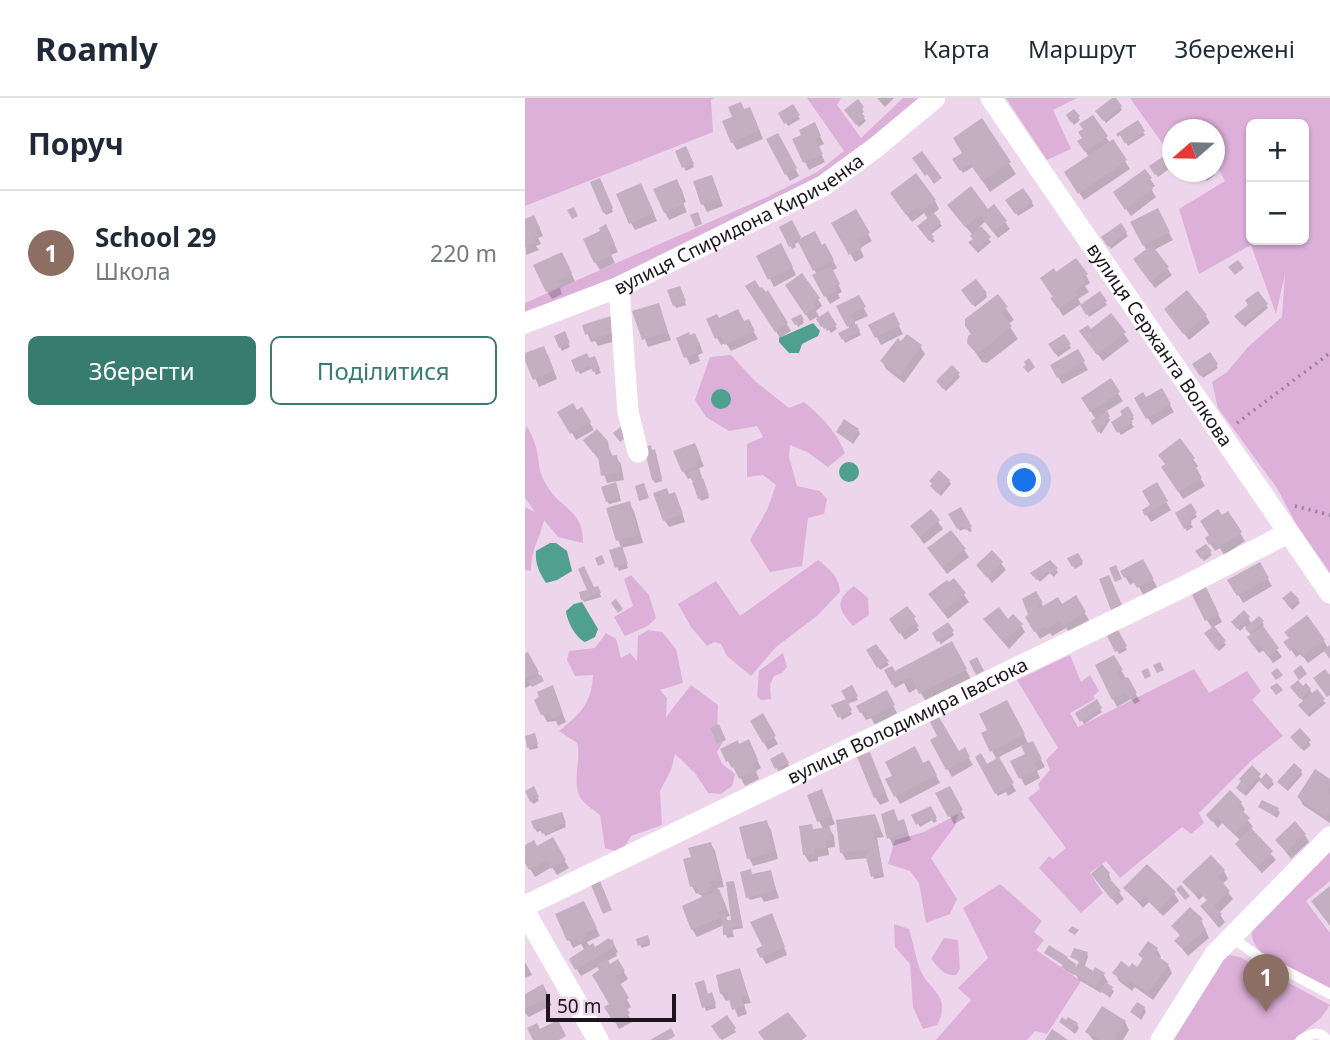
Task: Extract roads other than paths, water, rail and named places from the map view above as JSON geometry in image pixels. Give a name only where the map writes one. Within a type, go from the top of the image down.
[{"type":"street","name":"вулиця Спиридона Кириченка","points":[[525,323],[619,287],[823,186],[875,148],[935,98]]},
{"type":"street","name":"вулиця Сержанта Волкова","points":[[991,98],[1330,593]]},
{"type":"street","points":[[619,287],[628,412],[638,452]]},
{"type":"street","name":"вулиця Володимира Івасюка","points":[[525,906],[1289,533]]},
{"type":"street","points":[[1161,1040],[1215,954],[1330,837]]},
{"type":"street","points":[[525,912],[598,1040]]},
{"type":"lane","points":[[1231,937],[1259,957],[1330,994]]},
{"type":"lane","points":[[1301,1040],[1316,1032],[1327,1040]]},
{"type":"place","name":"School 29","points":[[1266,1012]]}]
